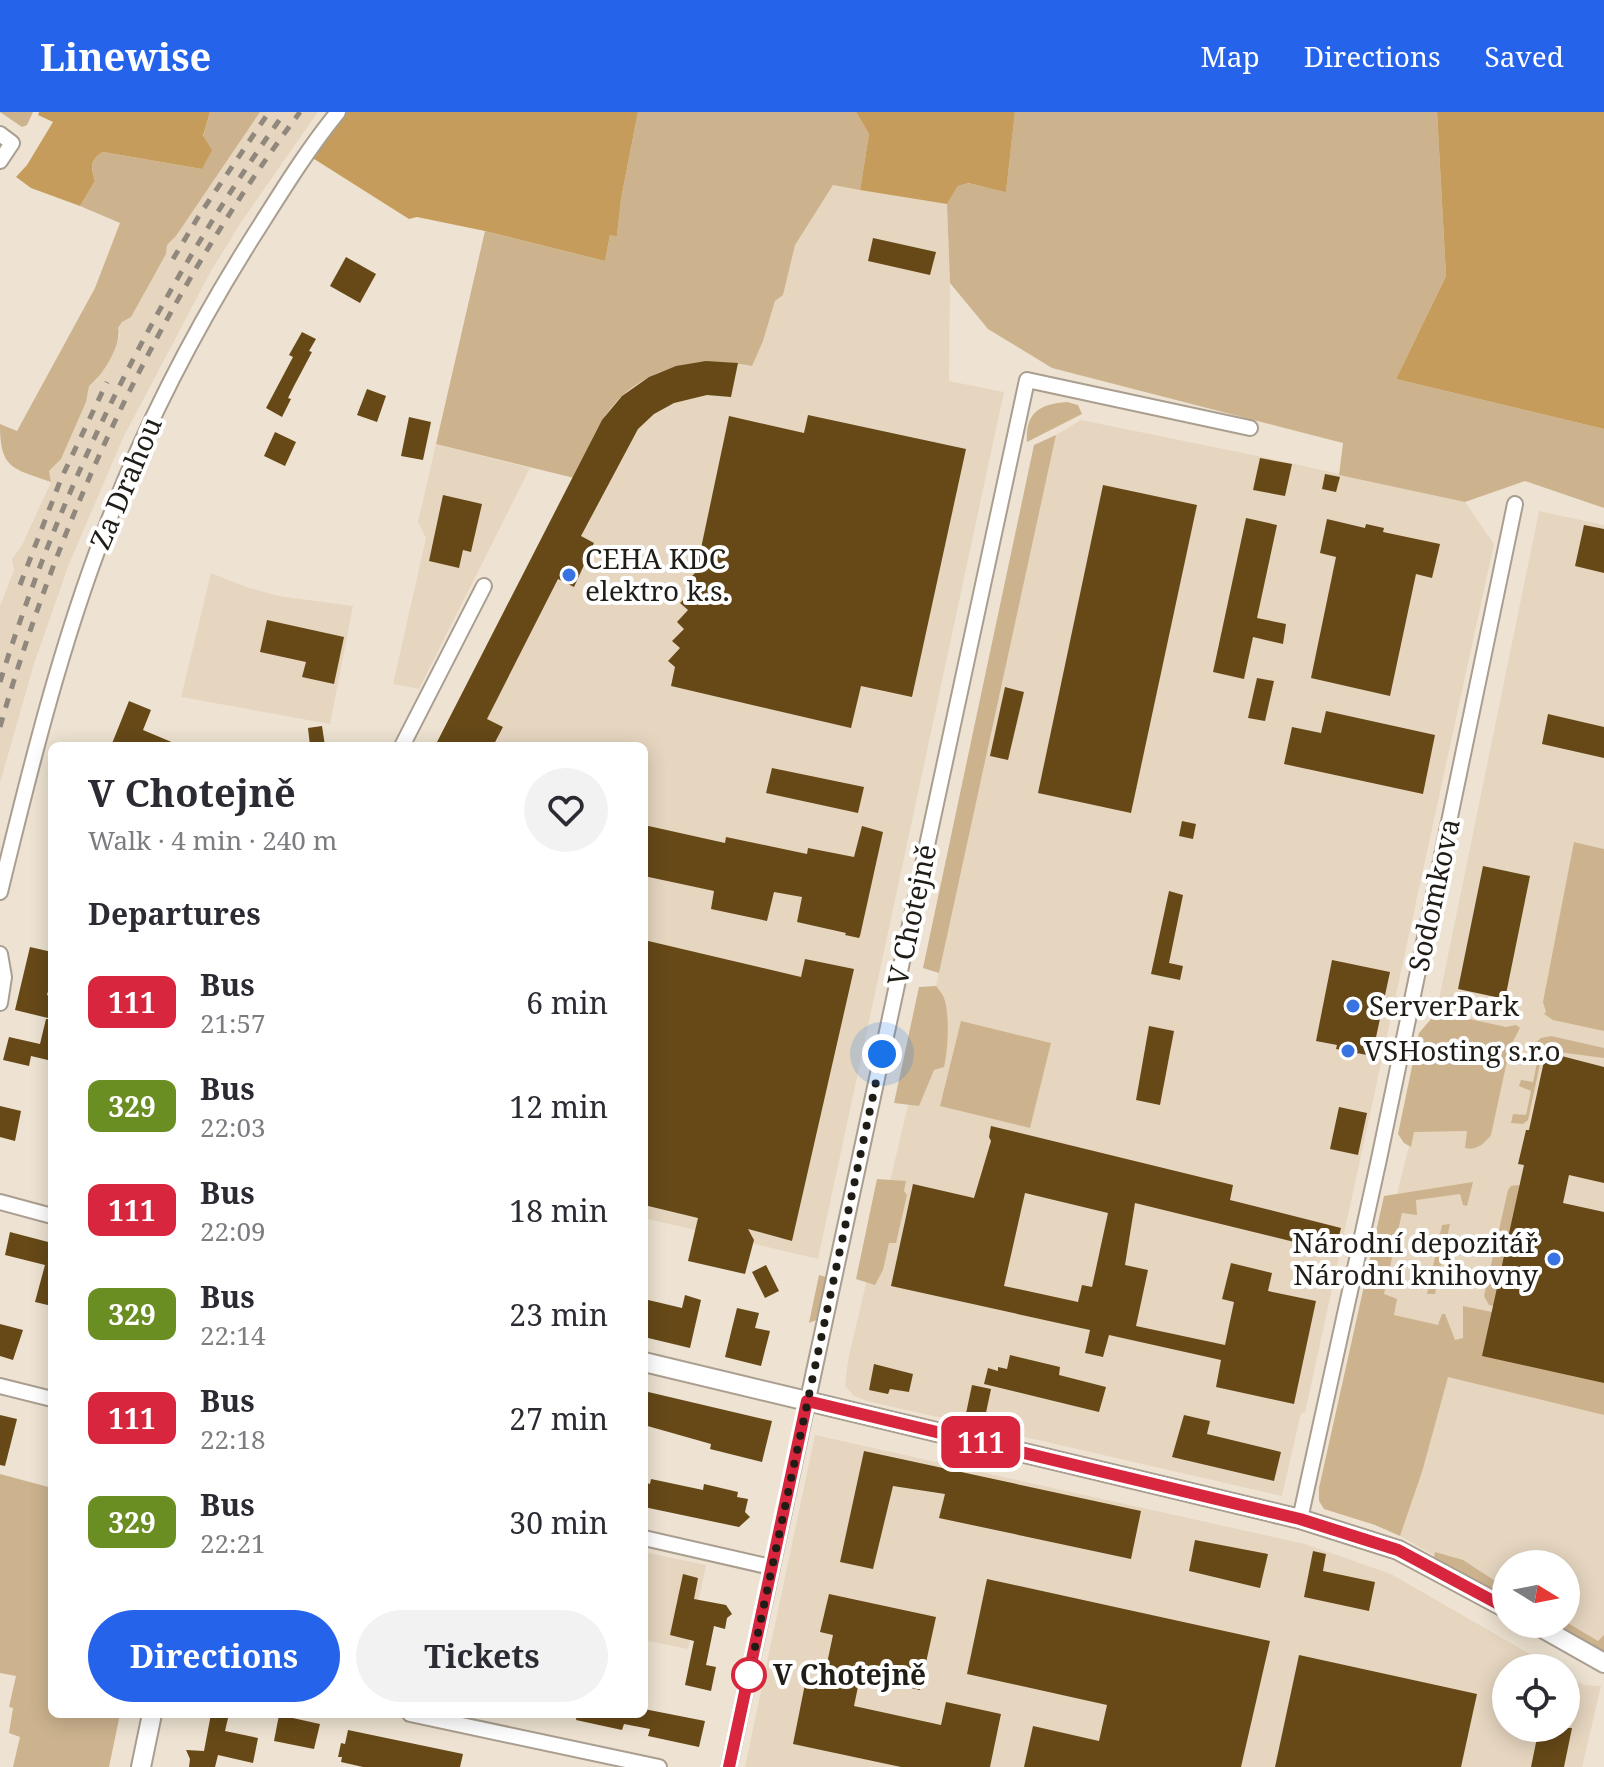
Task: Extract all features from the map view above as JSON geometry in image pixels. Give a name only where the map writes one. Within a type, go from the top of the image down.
[{"type":"street","name":"Za Drahou","points":[[0,892],[73,621],[107,523],[135,456],[194,337],[232,269],[309,148],[338,112]]},
{"type":"street","points":[[0,134],[12,143],[0,161]]},
{"type":"street","name":"V Chotejně","points":[[729,1767],[1027,380],[1250,428]]},
{"type":"street","name":"Sodomkova","points":[[1300,1519],[1377,1170],[1515,504]]},
{"type":"street","points":[[404,742],[484,586]]},
{"type":"street","points":[[0,954],[4,977],[0,1003]]},
{"type":"street","points":[[0,1202],[48,1215]]},
{"type":"street","points":[[648,1363],[1300,1519],[1398,1550],[1492,1600]]},
{"type":"street","points":[[0,1386],[48,1398]]},
{"type":"street","points":[[648,1539],[771,1567]]},
{"type":"street","points":[[1560,1638],[1604,1663]]},
{"type":"street","points":[[141,1767],[151,1718]]},
{"type":"street","points":[[429,1718],[659,1767]]},
{"type":"shaded area","points":[[0,112],[33,112],[27,125],[22,127]]},
{"type":"shaded area","points":[[39,112],[210,112],[203,136],[212,150],[202,169],[103,152],[93,161],[95,181],[80,206],[31,188],[16,177],[27,165],[53,122],[38,115]]},
{"type":"shaded area","points":[[210,112],[260,112],[167,245],[166,254],[131,317],[118,328],[117,342],[110,359],[89,386],[86,402],[61,459],[49,471],[51,482],[18,469],[11,465],[2,450],[0,424],[17,431],[95,288],[120,223],[80,206],[95,181],[93,161],[103,152],[202,169],[203,137]]},
{"type":"shaded area","points":[[260,112],[318,112],[211,271],[124,436],[69,564],[34,664],[0,783],[0,606],[14,570],[12,559],[22,545],[51,482],[49,471],[89,386],[97,380],[120,336],[118,328],[166,254],[167,245]]},
{"type":"shaded area","points":[[347,112],[638,112],[617,236],[610,235],[605,261],[485,231],[417,217],[409,219],[311,157]]},
{"type":"shaded area","points":[[638,112],[856,112],[869,134],[860,190],[833,185],[795,245],[783,295],[775,301],[752,366],[713,362],[694,364],[658,373],[641,382],[625,393],[605,416],[574,478],[436,444],[485,231],[605,261],[610,235],[617,235]]},
{"type":"shaded area","points":[[856,112],[1015,112],[1006,192],[968,183],[958,186],[947,204],[860,190],[869,134]]},
{"type":"shaded area","points":[[1015,112],[1437,112],[1446,276],[1396,379],[1604,429],[1604,508],[1525,481],[1465,502],[1339,475],[1343,443],[1052,368],[988,329],[950,283],[947,204],[958,186],[967,183],[1006,191]]},
{"type":"shaded area","points":[[1437,112],[1604,112],[1604,429],[1396,379],[1446,276]]},
{"type":"shaded area","points":[[833,185],[947,204],[949,381],[1004,392],[818,1259],[648,1219],[648,742],[437,742],[611,407],[634,386],[660,371],[706,361],[738,363],[763,341],[775,301],[783,295],[794,245]]},
{"type":"shaded area","points":[[1067,402],[1078,405],[1082,414],[1027,442],[1028,424],[1036,412],[1049,405]]},
{"type":"shaded area","points":[[1081,420],[1465,502],[1494,544],[1305,1413],[1301,1413],[1282,1496],[867,1401],[854,1396],[845,1386],[848,1360],[939,973],[1056,435]]},
{"type":"shaded area","points":[[1056,435],[939,973],[923,968],[1034,445]]},
{"type":"shaded area","points":[[436,444],[530,468],[419,689],[393,684],[426,538],[418,522]]},
{"type":"shaded area","points":[[1539,511],[1604,525],[1604,849],[1574,842],[1604,944],[1604,1653],[1580,1635],[1580,1550],[1492,1550],[1492,1589],[1400,1536],[1422,1472],[1447,1377],[1358,1349],[1409,1146]]},
{"type":"shaded area","points":[[211,573],[279,596],[353,606],[330,724],[181,697]]},
{"type":"shaded area","points":[[1574,842],[1604,849],[1604,1031],[1553,1020],[1544,1014],[1543,1002]]},
{"type":"shaded area","points":[[936,986],[944,998],[947,1013],[944,1067],[934,1070],[919,1106],[894,1103],[919,987]]},
{"type":"shaded area","points":[[1437,1012],[1520,1028],[1510,1047],[1491,1135],[1476,1148],[1465,1148],[1467,1131],[1414,1132],[1411,1147],[1398,1134],[1419,1033]]},
{"type":"shaded area","points":[[961,1021],[1051,1043],[1030,1128],[940,1106]]},
{"type":"shaded area","points":[[1551,1036],[1604,1048],[1604,1058],[1543,1050],[1528,1120],[1523,1124],[1511,1123],[1513,1114],[1526,1115],[1531,1091],[1519,1086],[1521,1080],[1533,1082],[1538,1058],[1528,1055],[1527,1050],[1541,1038]]},
{"type":"shaded area","points":[[877,1179],[906,1181],[904,1191],[907,1195],[896,1243],[889,1243],[883,1270],[875,1285],[856,1279]]},
{"type":"shaded area","points":[[1473,1182],[1467,1206],[1463,1205],[1460,1194],[1416,1200],[1417,1215],[1402,1213],[1384,1294],[1397,1299],[1394,1315],[1438,1325],[1442,1314],[1445,1314],[1455,1340],[1463,1338],[1463,1306],[1492,1312],[1604,1383],[1604,1415],[1448,1377],[1422,1472],[1400,1536],[1324,1509],[1319,1501],[1319,1488],[1384,1196]]},
{"type":"shaded area","points":[[1518,1185],[1494,1306],[1489,1305],[1484,1296],[1508,1190]]},
{"type":"shaded area","points":[[1450,1224],[1435,1294],[1427,1294],[1442,1225]]},
{"type":"shaded area","points":[[819,1275],[826,1277],[816,1320],[809,1323]]},
{"type":"shaded area","points":[[815,1435],[1305,1544],[1391,1574],[1492,1632],[1492,1638],[1502,1638],[1530,1654],[1492,1654],[1492,1742],[1580,1742],[1580,1683],[1601,1686],[1582,1767],[745,1767]]},
{"type":"shaded area","points":[[0,1474],[48,1487],[48,1718],[119,1718],[109,1767],[13,1767],[20,1737],[9,1733],[13,1708],[9,1707],[16,1676],[0,1673]]},
{"type":"shaded area","points":[[1435,1552],[1463,1560],[1492,1579],[1492,1589],[1434,1557]]},
{"type":"shaded area","points":[[648,1553],[706,1565],[688,1649],[648,1641]]},
{"type":"shaded area","points":[[1580,1630],[1598,1641],[1604,1635],[1604,1653],[1578,1638]]},
{"type":"building","points":[[873,238],[936,252],[930,275],[868,261]]},
{"type":"building","points":[[346,257],[376,274],[360,303],[330,286]]},
{"type":"building","points":[[302,332],[316,339],[282,417],[266,408],[293,357],[289,355]]},
{"type":"building","points":[[706,361],[738,363],[731,397],[707,395],[674,403],[654,414],[638,429],[581,536],[594,543],[574,587],[558,579],[487,719],[503,727],[495,742],[437,742],[602,420],[622,396],[649,377],[676,366]]},
{"type":"building","points":[[367,389],[386,396],[377,422],[357,415]]},
{"type":"building","points":[[808,415],[966,449],[912,697],[861,686],[851,728],[671,686],[675,667],[668,661],[680,648],[672,641],[684,629],[677,622],[688,610],[680,603],[692,591],[684,584],[696,572],[689,565],[700,553],[729,416],[804,433]]},
{"type":"building","points":[[409,417],[431,422],[423,460],[401,456]]},
{"type":"building","points":[[275,432],[296,442],[285,466],[264,456]]},
{"type":"building","points":[[1260,458],[1292,464],[1285,496],[1253,490]]},
{"type":"building","points":[[1325,474],[1340,477],[1336,492],[1322,489]]},
{"type":"building","points":[[1103,485],[1197,505],[1131,813],[1038,793]]},
{"type":"building","points":[[443,495],[482,504],[471,552],[463,550],[459,568],[429,561]]},
{"type":"building","points":[[1246,518],[1277,525],[1257,618],[1286,624],[1283,644],[1253,637],[1244,679],[1213,672]]},
{"type":"building","points":[[1327,519],[1365,528],[1366,524],[1384,528],[1383,532],[1440,544],[1432,578],[1416,574],[1390,696],[1311,678],[1336,557],[1320,553]]},
{"type":"building","points":[[1584,525],[1604,529],[1604,573],[1575,566]]},
{"type":"building","points":[[267,620],[344,637],[334,684],[302,677],[306,662],[260,652]]},
{"type":"building","points":[[1257,678],[1274,681],[1265,721],[1248,718]]},
{"type":"building","points":[[1005,687],[1024,692],[1008,760],[990,756]]},
{"type":"building","points":[[129,701],[151,710],[143,730],[172,742],[113,742]]},
{"type":"building","points":[[1326,711],[1435,735],[1423,794],[1284,764],[1292,727],[1321,733]]},
{"type":"building","points":[[1548,714],[1604,727],[1604,758],[1542,744]]},
{"type":"building","points":[[322,726],[324,742],[310,742],[308,728]]},
{"type":"building","points":[[772,768],[864,787],[858,813],[766,793]]},
{"type":"building","points":[[1182,821],[1196,824],[1193,839],[1179,836]]},
{"type":"building","points":[[648,826],[725,843],[726,837],[807,854],[808,848],[854,857],[862,826],[883,832],[859,938],[797,922],[802,897],[774,892],[767,921],[711,909],[714,891],[648,877]]},
{"type":"building","points":[[1483,866],[1530,876],[1505,999],[1458,989]]},
{"type":"building","points":[[1169,891],[1183,895],[1169,963],[1183,966],[1180,980],[1151,974]]},
{"type":"building","points":[[648,941],[801,977],[805,959],[854,969],[792,1241],[748,1229],[754,1240],[745,1274],[688,1261],[698,1218],[648,1206]]},
{"type":"building","points":[[30,947],[48,951],[48,1018],[15,1010]]},
{"type":"building","name":"ServerPark","points":[[1332,960],[1390,972],[1372,1056],[1336,1049],[1337,1045],[1316,1041]]},
{"type":"building","points":[[48,1019],[48,1060],[31,1056],[29,1066],[3,1060],[9,1037],[40,1044]]},
{"type":"building","points":[[1149,1026],[1174,1031],[1160,1105],[1136,1100]]},
{"type":"building","name":"Národní depozitář Národní knihovny","points":[[1546,1052],[1604,1067],[1604,1183],[1569,1175],[1563,1203],[1604,1212],[1604,1383],[1482,1356],[1524,1165],[1518,1164],[1526,1130],[1529,1130]]},
{"type":"building","points":[[0,1106],[21,1111],[15,1141],[0,1137]]},
{"type":"building","points":[[1339,1107],[1367,1113],[1358,1155],[1330,1149]]},
{"type":"building","points":[[991,1126],[1233,1185],[1230,1200],[1341,1228],[1335,1252],[1135,1203],[1125,1265],[1148,1270],[1136,1326],[1225,1345],[1234,1302],[1222,1299],[1231,1263],[1272,1273],[1268,1291],[1316,1301],[1294,1404],[1216,1387],[1221,1360],[1109,1335],[1103,1357],[1085,1353],[1090,1330],[891,1286],[913,1184],[974,1198],[991,1141]],"holes":[[[1025,1193],[1108,1213],[1092,1287],[1082,1285],[1078,1302],[1004,1286]]]},
{"type":"building","points":[[10,1232],[48,1242],[48,1305],[35,1302],[45,1265],[5,1255]]},
{"type":"building","points":[[766,1265],[779,1291],[765,1298],[752,1272]]},
{"type":"building","points":[[685,1295],[701,1300],[690,1348],[648,1338],[648,1300],[682,1308]]},
{"type":"building","points":[[737,1308],[759,1313],[755,1328],[770,1331],[761,1366],[725,1357]]},
{"type":"building","points":[[0,1324],[23,1330],[13,1360],[0,1356]]},
{"type":"building","points":[[1010,1355],[1060,1367],[1059,1375],[1106,1387],[1099,1412],[984,1384],[988,1368],[998,1371],[998,1367],[1007,1369]]},
{"type":"building","points":[[874,1364],[913,1374],[909,1392],[890,1389],[888,1394],[869,1390]]},
{"type":"building","points":[[972,1385],[991,1389],[983,1427],[964,1423]]},
{"type":"building","points":[[648,1392],[772,1421],[762,1462],[710,1449],[711,1444],[648,1426]]},
{"type":"building","points":[[0,1415],[17,1419],[5,1466],[0,1465]]},
{"type":"building","points":[[1184,1415],[1210,1421],[1207,1434],[1281,1452],[1274,1481],[1172,1457]]},
{"type":"building","points":[[864,1451],[1141,1511],[1131,1559],[939,1518],[945,1494],[893,1486],[873,1569],[840,1562]]},
{"type":"building","points":[[651,1479],[703,1490],[704,1484],[738,1492],[737,1497],[748,1499],[745,1512],[750,1517],[739,1527],[648,1508]]},
{"type":"building","points":[[1195,1540],[1268,1554],[1260,1588],[1189,1571]]},
{"type":"building","points":[[1313,1551],[1326,1554],[1323,1571],[1375,1582],[1369,1611],[1304,1597]]},
{"type":"building","points":[[683,1574],[698,1578],[694,1599],[726,1605],[732,1614],[727,1618],[725,1629],[714,1626],[706,1665],[716,1667],[711,1691],[685,1685],[694,1641],[670,1635]]},
{"type":"building","points":[[987,1579],[1270,1641],[1241,1767],[1024,1767],[1033,1726],[1099,1741],[1107,1705],[967,1674]]},
{"type":"building","points":[[829,1594],[936,1617],[920,1690],[860,1677],[854,1706],[941,1725],[946,1702],[1001,1714],[990,1767],[901,1767],[793,1744],[805,1684],[822,1687],[833,1635],[820,1632]]},
{"type":"building","points":[[1299,1655],[1477,1694],[1461,1767],[1275,1767]]},
{"type":"building","points":[[648,1710],[705,1721],[699,1747],[648,1736],[650,1729],[624,1724],[622,1730],[576,1720],[648,1718]]},
{"type":"building","points":[[210,1718],[228,1718],[225,1731],[258,1738],[253,1763],[218,1755],[215,1767],[189,1767],[186,1750],[204,1751]]},
{"type":"building","points":[[278,1718],[320,1724],[314,1749],[274,1741]]},
{"type":"building","points":[[348,1730],[463,1754],[460,1767],[363,1767],[341,1762],[342,1757],[338,1757],[341,1743],[345,1744]]},
{"type":"building","points":[[1536,1742],[1569,1742],[1564,1767],[1531,1767]]},
{"type":"railway","points":[[173,259],[269,112]]},
{"type":"railway","points":[[0,682],[54,531],[120,386],[197,246],[285,112]]},
{"type":"railway","points":[[0,727],[54,564],[122,406],[161,329],[204,255],[250,182],[300,112]]},
{"type":"railway","points":[[20,585],[61,479],[107,382]]},
{"type":"bus line","name":"111","points":[[729,1767],[807,1401],[1300,1519],[1398,1550],[1492,1600]]},
{"type":"place","name":"CEHA KDC elektro k.s.","points":[[569,575]]},
{"type":"place","name":"ServerPark","points":[[1353,1006]]},
{"type":"place","name":"VSHosting s.r.o","points":[[1348,1051]]},
{"type":"place","name":"Národní depozitář Národní knihovny","points":[[1554,1259]]},
{"type":"place","name":"V Chotejně","points":[[749,1675]]},
{"type":"route","points":[[749,1675],[882,1054]]}]
